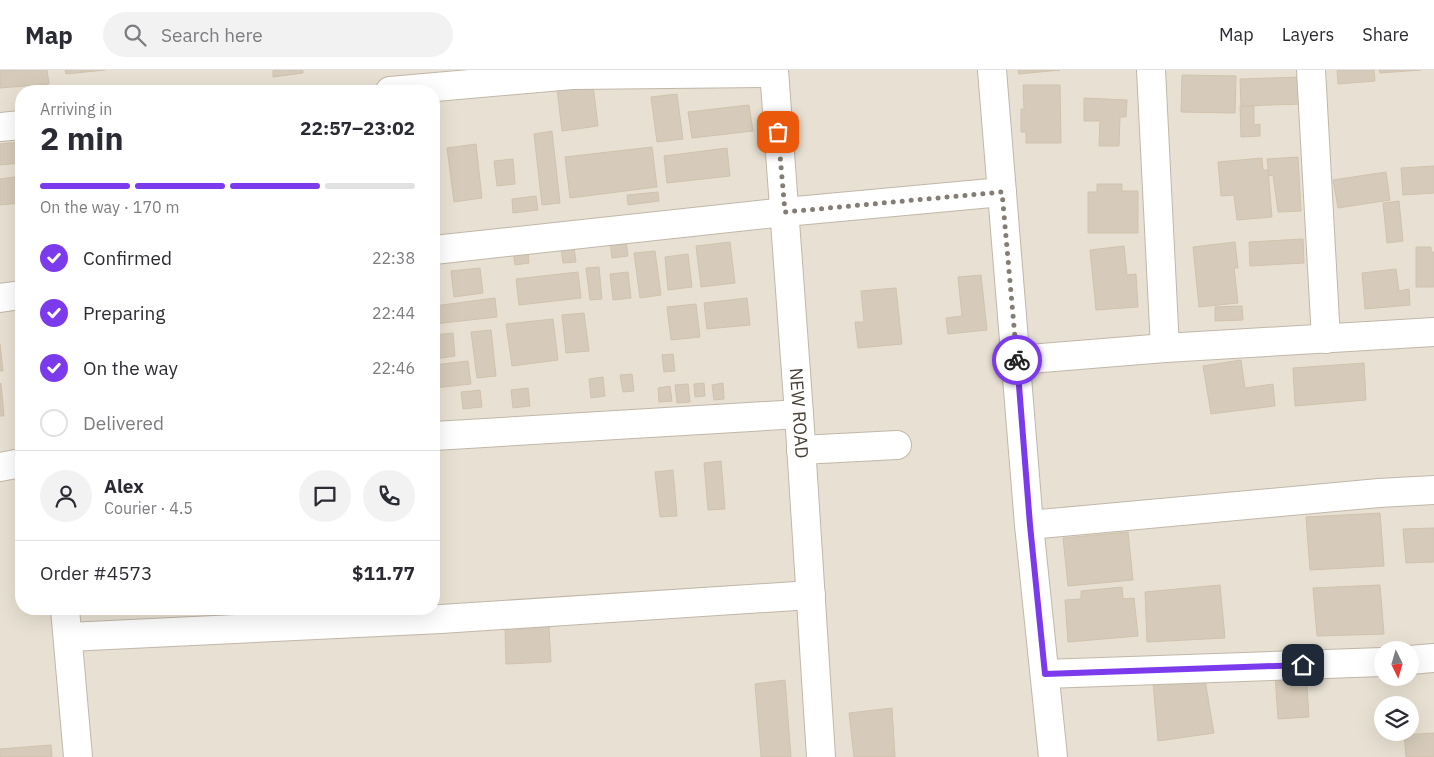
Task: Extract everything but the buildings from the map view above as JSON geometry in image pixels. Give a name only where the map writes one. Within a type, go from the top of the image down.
[{"type":"street","points":[[992,70],[1030,525],[1053,757]]},
{"type":"street","points":[[1151,70],[1165,348]]},
{"type":"street","points":[[1312,70],[1326,339]]},
{"type":"street","points":[[440,86],[572,72],[774,72]]},
{"type":"street","name":"NEW ROAD","points":[[774,72],[799,414],[821,757]]},
{"type":"street","points":[[0,127],[15,126]]},
{"type":"street","points":[[440,249],[785,212],[1002,192]]},
{"type":"street","points":[[0,298],[15,296]]},
{"type":"street","points":[[1017,360],[1165,348],[1434,332]]},
{"type":"street","points":[[440,436],[799,414]]},
{"type":"street","points":[[801,450],[896,444]]},
{"type":"street","points":[[0,467],[15,464]]},
{"type":"street","points":[[1030,525],[1379,493],[1434,490]]},
{"type":"street","points":[[68,637],[441,619],[811,595]]},
{"type":"street","points":[[66,615],[78,757]]},
{"type":"street","points":[[1419,659],[1434,658]]},
{"type":"street","points":[[1045,674],[1374,662]]},
{"type":"shaded area","points":[[0,70],[1434,70],[1434,757],[0,757]]},
{"type":"way so far","points":[[778,132],[785,212],[1002,192],[1017,360]]},
{"type":"route","points":[[1017,360],[1030,525],[1045,674],[1303,665]]}]
